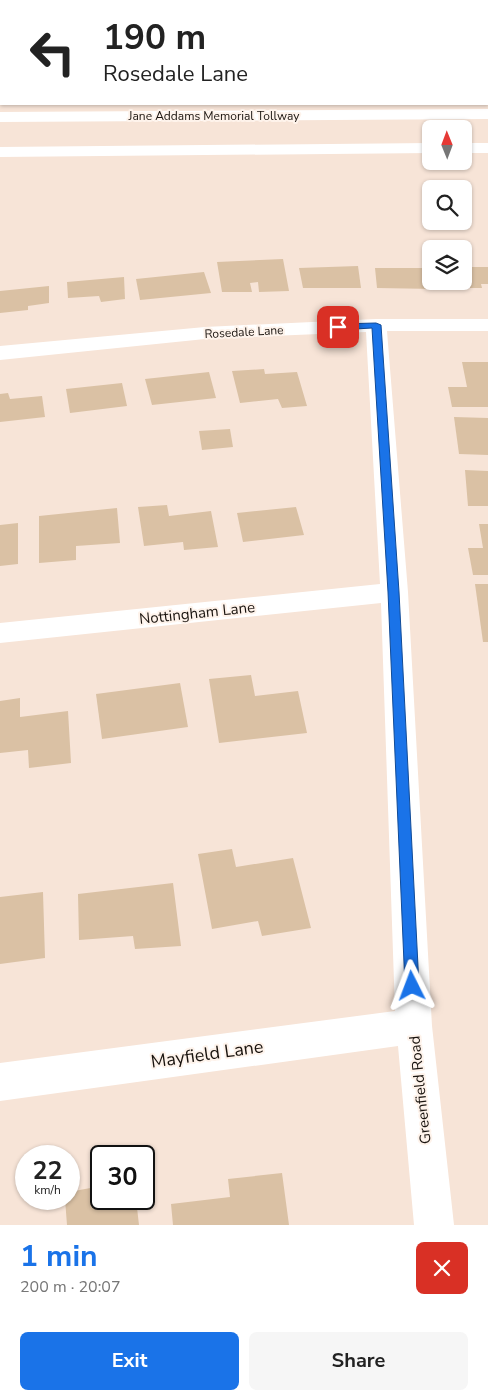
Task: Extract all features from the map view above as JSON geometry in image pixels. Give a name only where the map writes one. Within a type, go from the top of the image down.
[{"type":"main road","name":"Jane Addams Memorial Tollway","points":[[0,117],[488,114]]},
{"type":"main road","points":[[0,152],[422,148]]},
{"type":"main road","points":[[472,148],[488,148]]},
{"type":"main road","name":"Rosedale Lane","points":[[0,353],[205,333],[376,325],[488,325]]},
{"type":"main road","name":"Greenfield Road","points":[[376,325],[394,592],[414,1026],[434,1225]]},
{"type":"main road","name":"Nottingham Lane","points":[[0,633],[394,592]]},
{"type":"main road","name":"Mayfield Lane","points":[[0,1082],[414,1026]]},
{"type":"building","points":[[283,259],[289,291],[259,292],[258,282],[250,283],[252,292],[222,292],[217,262]]},
{"type":"building","points":[[358,266],[361,288],[303,288],[299,268]]},
{"type":"building","points":[[472,267],[488,267],[488,284],[481,284],[482,288],[472,288]]},
{"type":"building","points":[[375,268],[422,268],[422,289],[377,288]]},
{"type":"building","points":[[204,272],[211,293],[140,300],[136,279]]},
{"type":"building","points":[[124,277],[125,299],[101,302],[99,296],[68,298],[67,282]]},
{"type":"building","points":[[49,286],[49,303],[28,306],[28,310],[0,313],[0,291]]},
{"type":"building","points":[[462,362],[488,362],[488,407],[452,407],[448,387],[467,387]]},
{"type":"building","points":[[264,369],[265,374],[297,372],[307,406],[282,408],[278,399],[240,403],[232,371]]},
{"type":"building","points":[[209,372],[216,398],[152,405],[145,379]]},
{"type":"building","points":[[122,383],[127,406],[70,413],[66,389]]},
{"type":"building","points":[[8,393],[10,399],[42,396],[45,417],[0,422],[0,394]]},
{"type":"building","points":[[454,417],[488,418],[488,455],[459,454]]},
{"type":"building","points":[[230,429],[233,447],[202,450],[199,431]]},
{"type":"building","points":[[465,470],[488,471],[488,506],[468,506]]},
{"type":"building","points":[[167,505],[169,516],[211,511],[218,547],[184,550],[183,542],[144,546],[138,507]]},
{"type":"building","points":[[296,507],[304,535],[243,542],[237,513]]},
{"type":"building","points":[[117,508],[120,543],[76,546],[76,560],[39,563],[39,516]]},
{"type":"building","points":[[18,523],[18,564],[0,566],[0,525]]},
{"type":"building","points":[[479,524],[488,524],[488,575],[473,575],[468,548],[483,548]]},
{"type":"building","points":[[475,584],[488,584],[488,642],[483,642]]},
{"type":"building","points":[[251,675],[255,696],[298,691],[307,733],[219,743],[209,679]]},
{"type":"building","points":[[180,683],[188,727],[102,739],[96,694]]},
{"type":"building","points":[[20,698],[20,717],[68,711],[71,763],[29,768],[28,750],[0,753],[0,701]]},
{"type":"building","points":[[232,849],[236,867],[293,858],[311,928],[262,936],[258,921],[212,929],[198,854]]},
{"type":"building","points":[[173,883],[181,946],[135,949],[133,936],[79,940],[78,894]]},
{"type":"building","points":[[43,892],[45,958],[0,964],[0,897]]},
{"type":"building","points":[[282,1173],[289,1225],[173,1225],[171,1204],[230,1197],[228,1179]]},
{"type":"building","points":[[90,1188],[90,1210],[137,1210],[139,1225],[67,1225],[66,1210],[80,1210],[80,1190]]},
{"type":"route","points":[[338,327],[376,325],[394,592],[412,986]]}]
